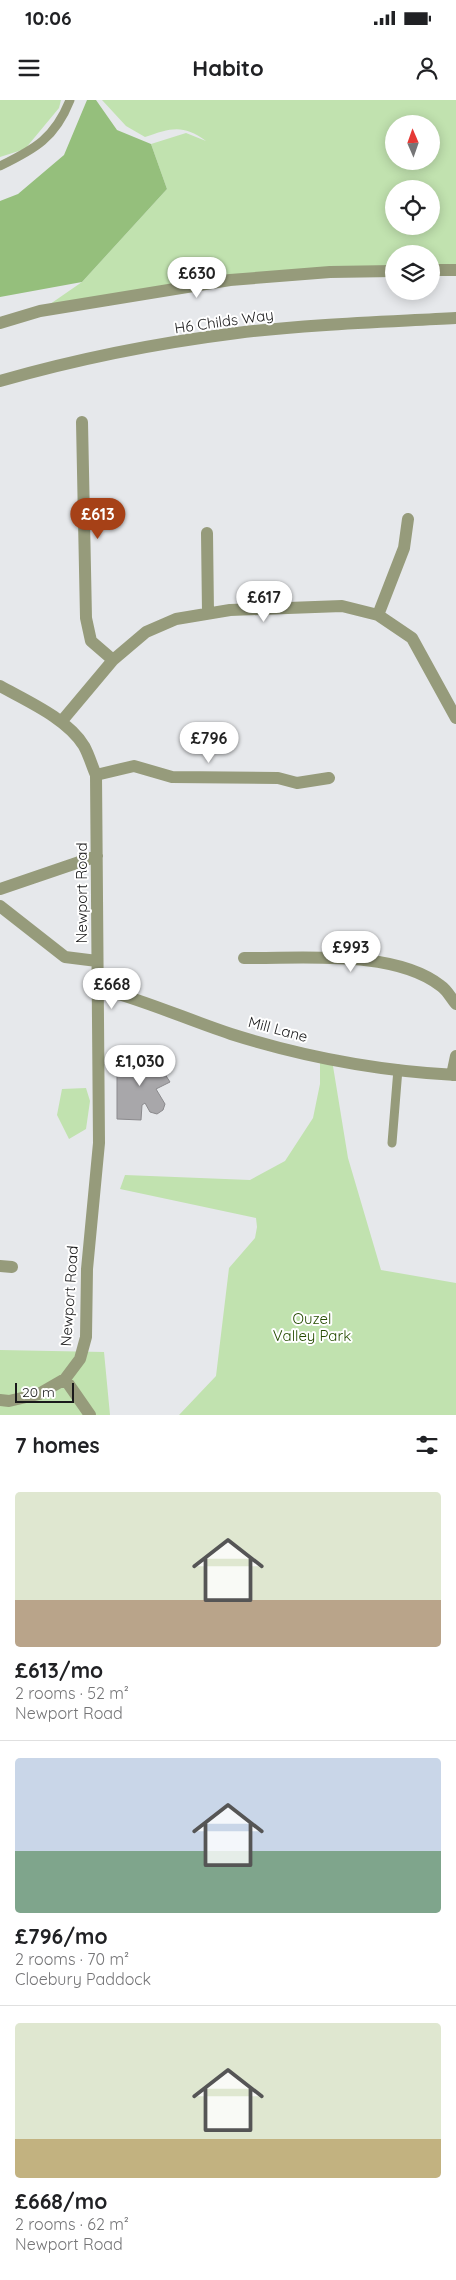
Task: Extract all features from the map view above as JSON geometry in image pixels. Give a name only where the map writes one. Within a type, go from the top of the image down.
[{"type":"street","points":[[440,270],[456,270]]},
{"type":"street","points":[[0,323],[40,311],[230,280],[330,272],[385,271]]},
{"type":"street","name":"H6 Childs Way","points":[[0,380],[68,362],[236,333],[335,324],[456,318]]},
{"type":"street","points":[[82,422],[86,618],[91,641],[113,660]]},
{"type":"street","points":[[378,614],[404,548],[408,519]]},
{"type":"street","points":[[206,533],[208,613]]},
{"type":"street","points":[[61,722],[113,660],[146,632],[176,619],[208,613],[342,606],[378,614],[412,638],[456,718]]},
{"type":"street","name":"Newport Road","points":[[0,686],[42,709],[61,722],[83,745],[96,775],[99,1142],[87,1269],[86,1337],[80,1359],[65,1379],[39,1394],[9,1401],[0,1400]]},
{"type":"street","points":[[96,775],[134,766],[172,777],[278,778],[297,783],[329,778]]},
{"type":"street","points":[[0,889],[97,856]]},
{"type":"street","points":[[0,906],[65,957],[97,961]]},
{"type":"street","points":[[244,958],[372,959],[422,974],[442,987],[456,1004]]},
{"type":"street","name":"Mill Lane","points":[[98,988],[137,998],[231,1034],[311,1055],[454,1075]]},
{"type":"street","points":[[454,1075],[456,1056]]},
{"type":"street","points":[[65,1379],[90,1415]]},
{"type":"lane","points":[[0,166],[33,150],[50,136],[66,111],[70,100]]},
{"type":"lane","points":[[392,1142],[398,1068]]},
{"type":"green space","points":[[0,100],[61,100],[59,108],[25,149],[0,157]]},
{"type":"green space","points":[[87,100],[96,100],[117,130],[151,144],[167,189],[82,282],[0,297],[0,201],[18,194],[64,155]]},
{"type":"green space","points":[[102,100],[456,100],[456,270],[440,270],[440,245],[385,245],[385,271],[330,272],[40,311],[82,282],[167,189],[151,144],[186,133],[206,141],[190,132],[177,129],[162,131],[145,137],[126,126]]},
{"type":"green space","name":"Ouzel Valley Park","points":[[320,1058],[332,1060],[348,1158],[381,1270],[456,1283],[456,1415],[179,1415],[216,1376],[229,1268],[255,1238],[256,1218],[120,1189],[125,1175],[250,1180],[285,1161],[313,1118],[320,1084]]},
{"type":"green space","points":[[86,1088],[90,1101],[86,1129],[69,1139],[57,1115],[62,1089]]},
{"type":"green space","points":[[0,1350],[104,1352],[110,1415],[0,1415]]},
{"type":"building","points":[[148,1048],[170,1082],[156,1089],[165,1104],[163,1110],[157,1114],[150,1112],[145,1103],[142,1105],[141,1120],[117,1119],[117,1075],[115,1070]]}]
